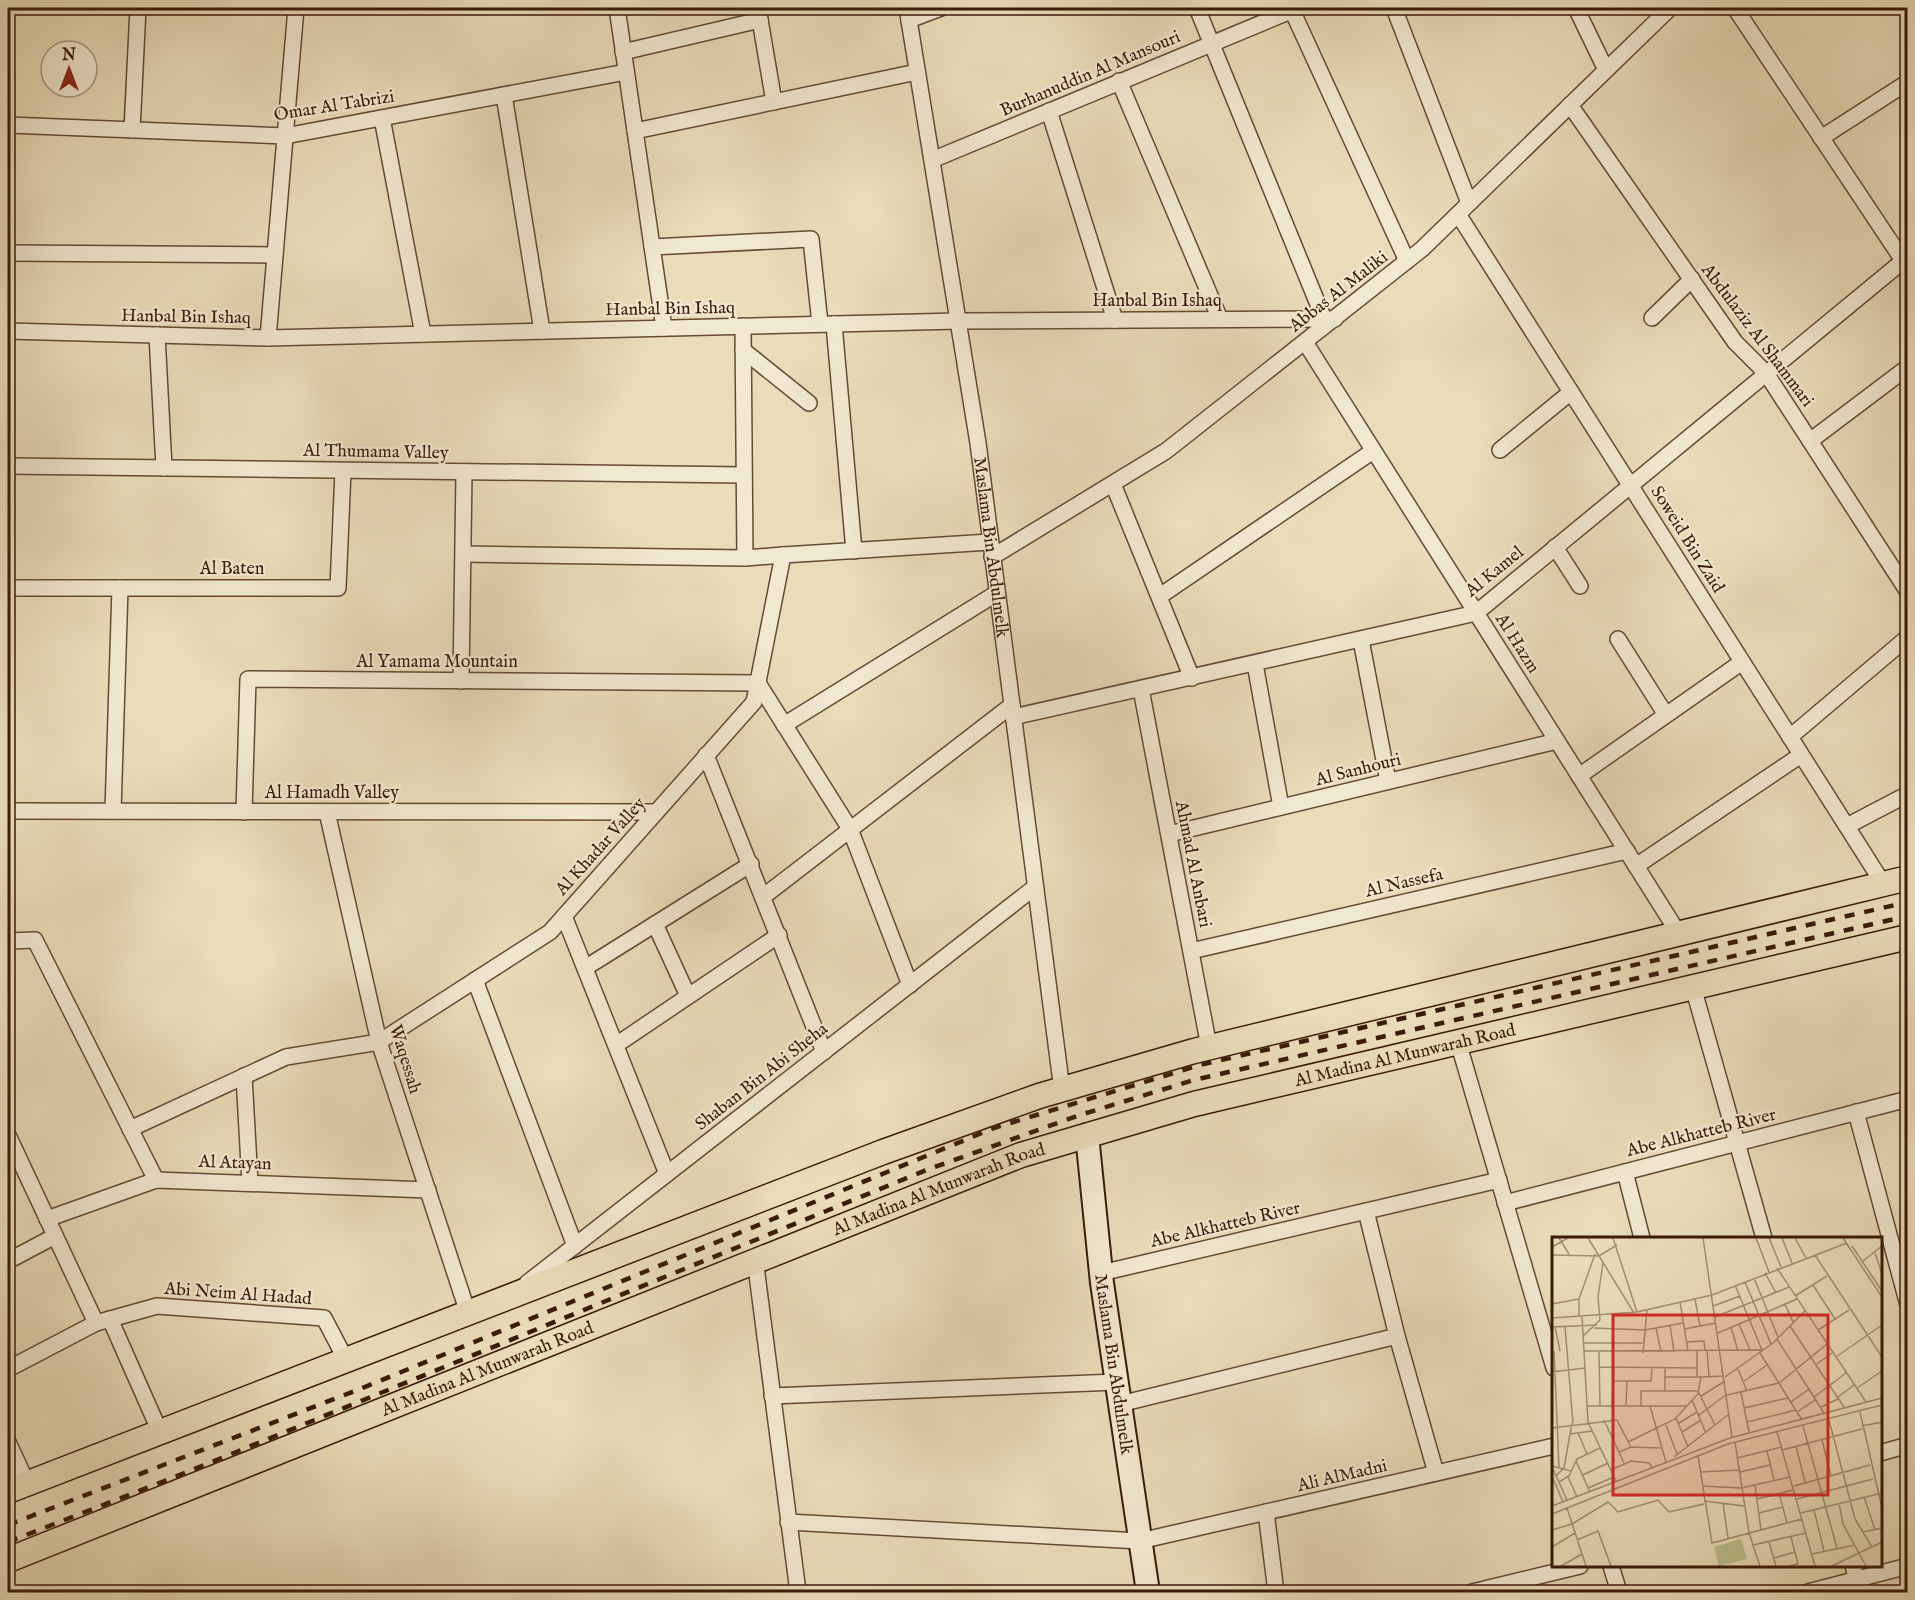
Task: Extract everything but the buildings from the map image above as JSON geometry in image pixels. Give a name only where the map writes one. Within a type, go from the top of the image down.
[{"type":"main road","points":[[17,1487],[883,1152],[1062,1090],[1209,1047],[1908,878]]},
{"type":"main road","name":"Al Madina Al Munwarah Road","points":[[8,1560],[755,1259],[1021,1155],[1194,1104],[1908,937]]},
{"type":"main road","name":"Maslama Bin Abdulmelk","points":[[1087,1135],[1101,1273],[1148,1593]]},
{"type":"street","points":[[132,130],[138,8]]},
{"type":"street","points":[[268,338],[296,8]]},
{"type":"street","points":[[617,8],[664,328]]},
{"type":"street","points":[[908,14],[941,8]]},
{"type":"street","points":[[1197,8],[1329,319]]},
{"type":"street","points":[[1293,8],[1407,261]]},
{"type":"street","name":"Burhanuddin Al Mansouri","points":[[932,160],[1293,8]]},
{"type":"street","name":"Soweid Bin Zaid","points":[[1394,8],[1464,209],[1571,392],[1884,885]]},
{"type":"street","points":[[1576,8],[1606,70]]},
{"type":"street","name":"Abbas Al Maliki","points":[[991,550],[1113,484],[1166,452],[1305,342],[1329,319],[1407,261],[1464,209],[1670,8]]},
{"type":"street","points":[[1735,8],[1905,265]]},
{"type":"street","points":[[623,52],[759,14],[774,102]]},
{"type":"street","name":"Maslama Bin Abdulmelk","points":[[908,14],[958,321],[991,550],[1062,1090]]},
{"type":"street","name":"Omar Al Tabrizi","points":[[8,125],[285,136],[626,72]]},
{"type":"street","points":[[635,131],[917,72]]},
{"type":"street","points":[[1119,81],[1220,319]]},
{"type":"street","points":[[1821,138],[1908,82]]},
{"type":"street","points":[[504,95],[542,331]]},
{"type":"street","name":"Abdulaziz Al Shammari","points":[[1570,105],[1735,342],[1766,373],[1908,592]]},
{"type":"street","points":[[1049,111],[1115,320]]},
{"type":"street","points":[[381,118],[423,334]]},
{"type":"street","points":[[652,247],[811,238],[827,324],[854,551]]},
{"type":"street","points":[[8,253],[275,255]]},
{"type":"street","name":"Al Kamel","points":[[764,896],[1012,711],[1141,689],[1476,613],[1766,373],[1905,265]]},
{"type":"street","points":[[1652,318],[1692,279]]},
{"type":"street","name":"Hanbal Bin Ishaq","points":[[8,331],[268,338],[958,321],[1329,319]]},
{"type":"street","points":[[743,326],[745,558]]},
{"type":"street","points":[[157,335],[164,468]]},
{"type":"street","name":"Al Hazm","points":[[1305,342],[1679,934]]},
{"type":"street","points":[[743,350],[808,403]]},
{"type":"street","points":[[1810,441],[1908,367]]},
{"type":"street","points":[[1500,450],[1571,392]]},
{"type":"street","points":[[1160,596],[1373,451]]},
{"type":"street","name":"Al Thumama Valley","points":[[8,466],[744,476]]},
{"type":"street","name":"Al Baten","points":[[8,588],[338,588],[343,471]]},
{"type":"street","points":[[461,681],[464,472]]},
{"type":"street","points":[[1113,484],[1192,678]]},
{"type":"street","points":[[1555,547],[1580,586]]},
{"type":"street","points":[[464,554],[745,558],[854,551],[991,550]]},
{"type":"street","name":"Al Khadar Valley","points":[[130,1129],[286,1057],[379,1042],[550,932],[754,702],[783,555]]},
{"type":"street","points":[[113,811],[120,588]]},
{"type":"street","points":[[784,725],[997,593]]},
{"type":"street","points":[[1790,737],[1908,637]]},
{"type":"street","points":[[1618,639],[1666,715]]},
{"type":"street","points":[[1361,640],[1388,781]]},
{"type":"street","points":[[1579,776],[1742,662]]},
{"type":"street","points":[[1255,664],[1281,807]]},
{"type":"street","name":"Al Yamama Mountain","points":[[244,812],[248,679],[758,683]]},
{"type":"street","points":[[758,683],[850,830],[910,985]]},
{"type":"street","name":"Ahmad Al Anbari","points":[[1141,689],[1209,1047]]},
{"type":"street","name":"Al Sanhouri","points":[[1169,834],[1557,741]]},
{"type":"street","points":[[706,755],[764,896],[824,1052]]},
{"type":"street","points":[[1636,866],[1801,755]]},
{"type":"street","points":[[1846,826],[1908,794]]},
{"type":"street","name":"Al Hamadh Valley","points":[[8,811],[656,812]]},
{"type":"street","name":"Waqessah","points":[[327,812],[379,1042],[468,1312]]},
{"type":"street","name":"Al Nassefa","points":[[1191,951],[1627,851]]},
{"type":"street","points":[[585,968],[751,864]]},
{"type":"street","name":"Shaban Bin Abi Sheha","points":[[510,1296],[1035,887]]},
{"type":"street","points":[[564,916],[667,1174]]},
{"type":"street","points":[[655,924],[688,996]]},
{"type":"street","points":[[616,1045],[779,935]]},
{"type":"street","points":[[8,941],[35,940],[156,1180]]},
{"type":"street","points":[[475,980],[575,1246]]},
{"type":"street","points":[[1693,987],[1739,1143],[1763,1237]]},
{"type":"street","points":[[1458,1042],[1552,1361]]},
{"type":"street","points":[[244,1076],[250,1182]]},
{"type":"street","name":"Abe Alkhatteb River","points":[[1505,1203],[1908,1099]]},
{"type":"street","points":[[1856,1112],[1908,1305]]},
{"type":"street","points":[[8,1135],[55,1236],[103,1321],[160,1431]]},
{"type":"street","points":[[1625,1172],[1641,1237]]},
{"type":"street","name":"Al Atayan","points":[[47,1219],[156,1180],[428,1190]]},
{"type":"street","name":"Abe Alkhatteb River","points":[[1101,1273],[1499,1180]]},
{"type":"street","points":[[1366,1211],[1397,1336],[1436,1473]]},
{"type":"street","points":[[8,1261],[55,1236]]},
{"type":"street","points":[[755,1259],[798,1593]]},
{"type":"street","name":"Abi Neim Al Hadad","points":[[8,1369],[103,1321],[157,1306],[324,1318],[346,1360]]},
{"type":"street","points":[[772,1396],[1118,1393],[1397,1336]]},
{"type":"street","points":[[8,1442],[17,1487]]},
{"type":"street","name":"Ali AlMadni","points":[[788,1522],[1140,1541],[1552,1446]]},
{"type":"street","points":[[1882,1453],[1908,1446]]},
{"type":"street","points":[[1266,1512],[1276,1593]]},
{"type":"street","points":[[1808,1593],[1908,1566]]},
{"type":"street","points":[[1476,1592],[1576,1567]]},
{"type":"street","points":[[1611,1567],[1619,1593]]},
{"type":"railway","points":[[8,1525],[360,1389],[994,1128],[1200,1065],[1908,902]]},
{"type":"railway","points":[[8,1542],[175,1477],[929,1169],[1080,1115],[1194,1080],[1908,916]]}]
